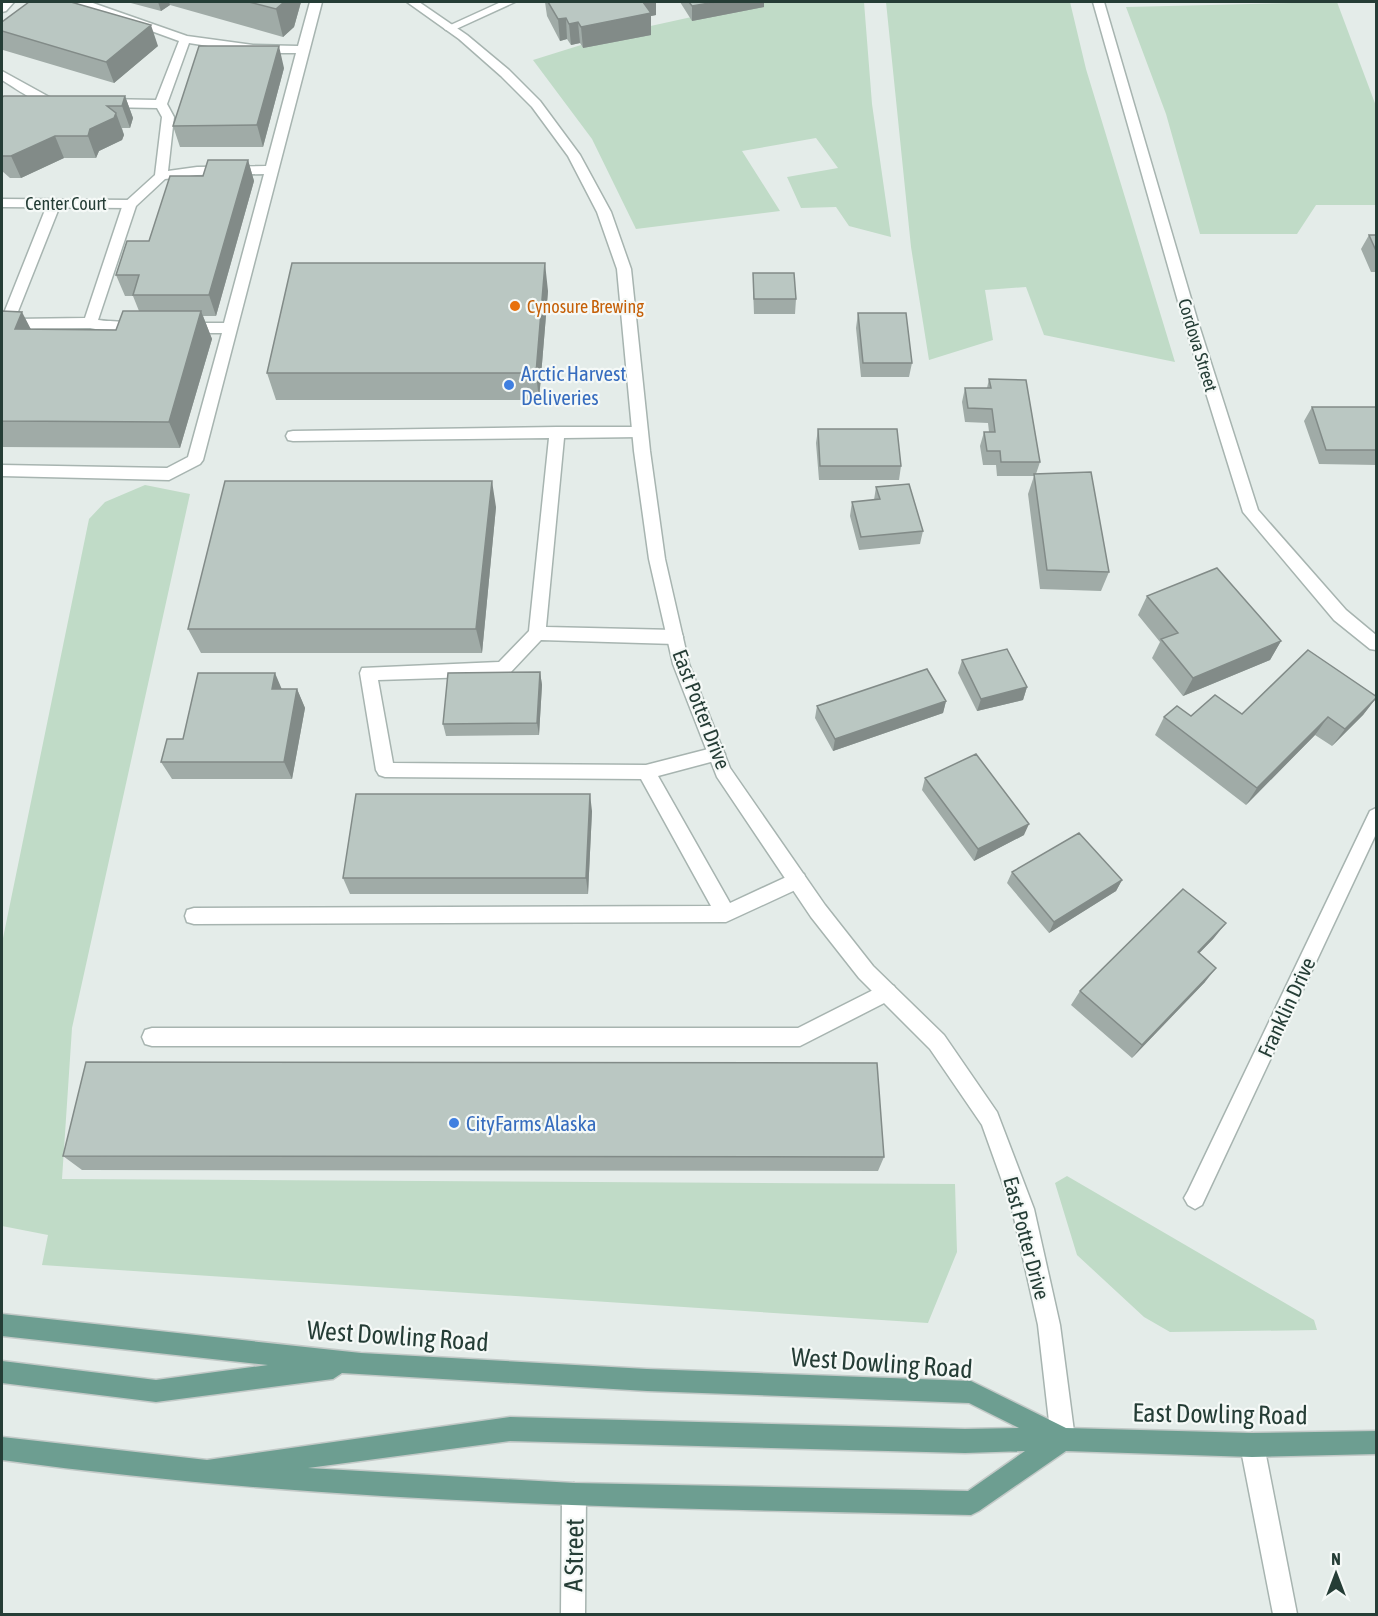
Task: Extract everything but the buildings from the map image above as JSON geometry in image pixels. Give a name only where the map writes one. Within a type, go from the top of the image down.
[{"type":"main road","name":"West Dowling Road","points":[[2,1325],[361,1364],[647,1380],[972,1392],[1063,1439]]},
{"type":"main road","points":[[2,1372],[156,1391],[361,1364]]},
{"type":"main road","name":"East Dowling Road","points":[[210,1470],[510,1429],[965,1441],[1063,1439],[1252,1445],[1377,1443]]},
{"type":"main road","points":[[2,1448],[58,1456],[362,1484],[518,1489],[574,1495],[971,1503],[1063,1439]]},
{"type":"street","points":[[2,9],[8,2]]},
{"type":"street","points":[[81,2],[185,39],[253,50],[303,50]]},
{"type":"street","points":[[2,471],[169,474],[195,460],[316,2]]},
{"type":"street","name":"East Potter Drive","points":[[412,2],[450,28],[505,73],[536,104],[574,155],[604,212],[624,269],[640,432],[657,559],[681,664],[723,772],[818,911],[866,972],[937,1042],[990,1119],[1023,1209],[1049,1325],[1063,1439]]},
{"type":"street","points":[[450,28],[509,2]]},
{"type":"street","name":"Cordova Street","points":[[1098,2],[1190,319],[1251,512],[1340,615],[1377,644]]},
{"type":"street","points":[[161,176],[168,117],[161,104],[185,39]]},
{"type":"street","points":[[2,75],[49,102],[70,102]]},
{"type":"street","points":[[91,103],[161,104]]},
{"type":"street","points":[[90,323],[130,204],[161,176],[197,171],[272,170]]},
{"type":"street","name":"Center Court","points":[[2,203],[130,204]]},
{"type":"street","points":[[54,203],[4,324],[90,323],[117,328],[151,328]]},
{"type":"street","points":[[174,328],[230,328]]},
{"type":"street","points":[[557,432],[537,633],[503,669],[368,673],[385,770],[646,772],[716,754]]},
{"type":"street","points":[[293,436],[640,432]]},
{"type":"street","points":[[537,633],[675,637]]},
{"type":"street","points":[[646,772],[726,914]]},
{"type":"street","name":"Franklin Drive","points":[[1195,1198],[1377,816]]},
{"type":"street","points":[[194,916],[726,914],[797,880]]},
{"type":"street","points":[[152,1037],[800,1037],[887,992]]},
{"type":"street","points":[[1252,1445],[1284,1614]]},
{"type":"street","name":"A Street","points":[[573,1614],[574,1495]]},
{"type":"green space","points":[[760,2],[864,2],[872,104],[891,237],[849,226],[836,207],[801,208],[787,177],[838,168],[816,138],[742,151],[780,211],[636,229],[592,139],[533,60],[581,45],[583,48],[646,27]]},
{"type":"green space","points":[[886,2],[1070,2],[1086,69],[1175,362],[1044,335],[1026,287],[985,290],[993,340],[929,360],[911,247]]},
{"type":"green space","points":[[1337,2],[1376,106],[1376,205],[1316,205],[1297,234],[1200,234],[1166,114],[1126,7]]},
{"type":"green space","points":[[145,485],[190,494],[72,1028],[62,1179],[955,1184],[957,1252],[928,1323],[42,1265],[48,1235],[2,1226],[2,943],[89,519],[105,502]]},
{"type":"green space","points":[[1067,1176],[1314,1320],[1317,1330],[1170,1332],[1144,1317],[1077,1255],[1055,1183]]},
{"type":"place","name":"Cynosure Brewing","points":[[515,306]]},
{"type":"place","name":"Arctic Harvest Deliveries","points":[[509,385]]},
{"type":"place","name":"CityFarms Alaska","points":[[454,1123]]}]
